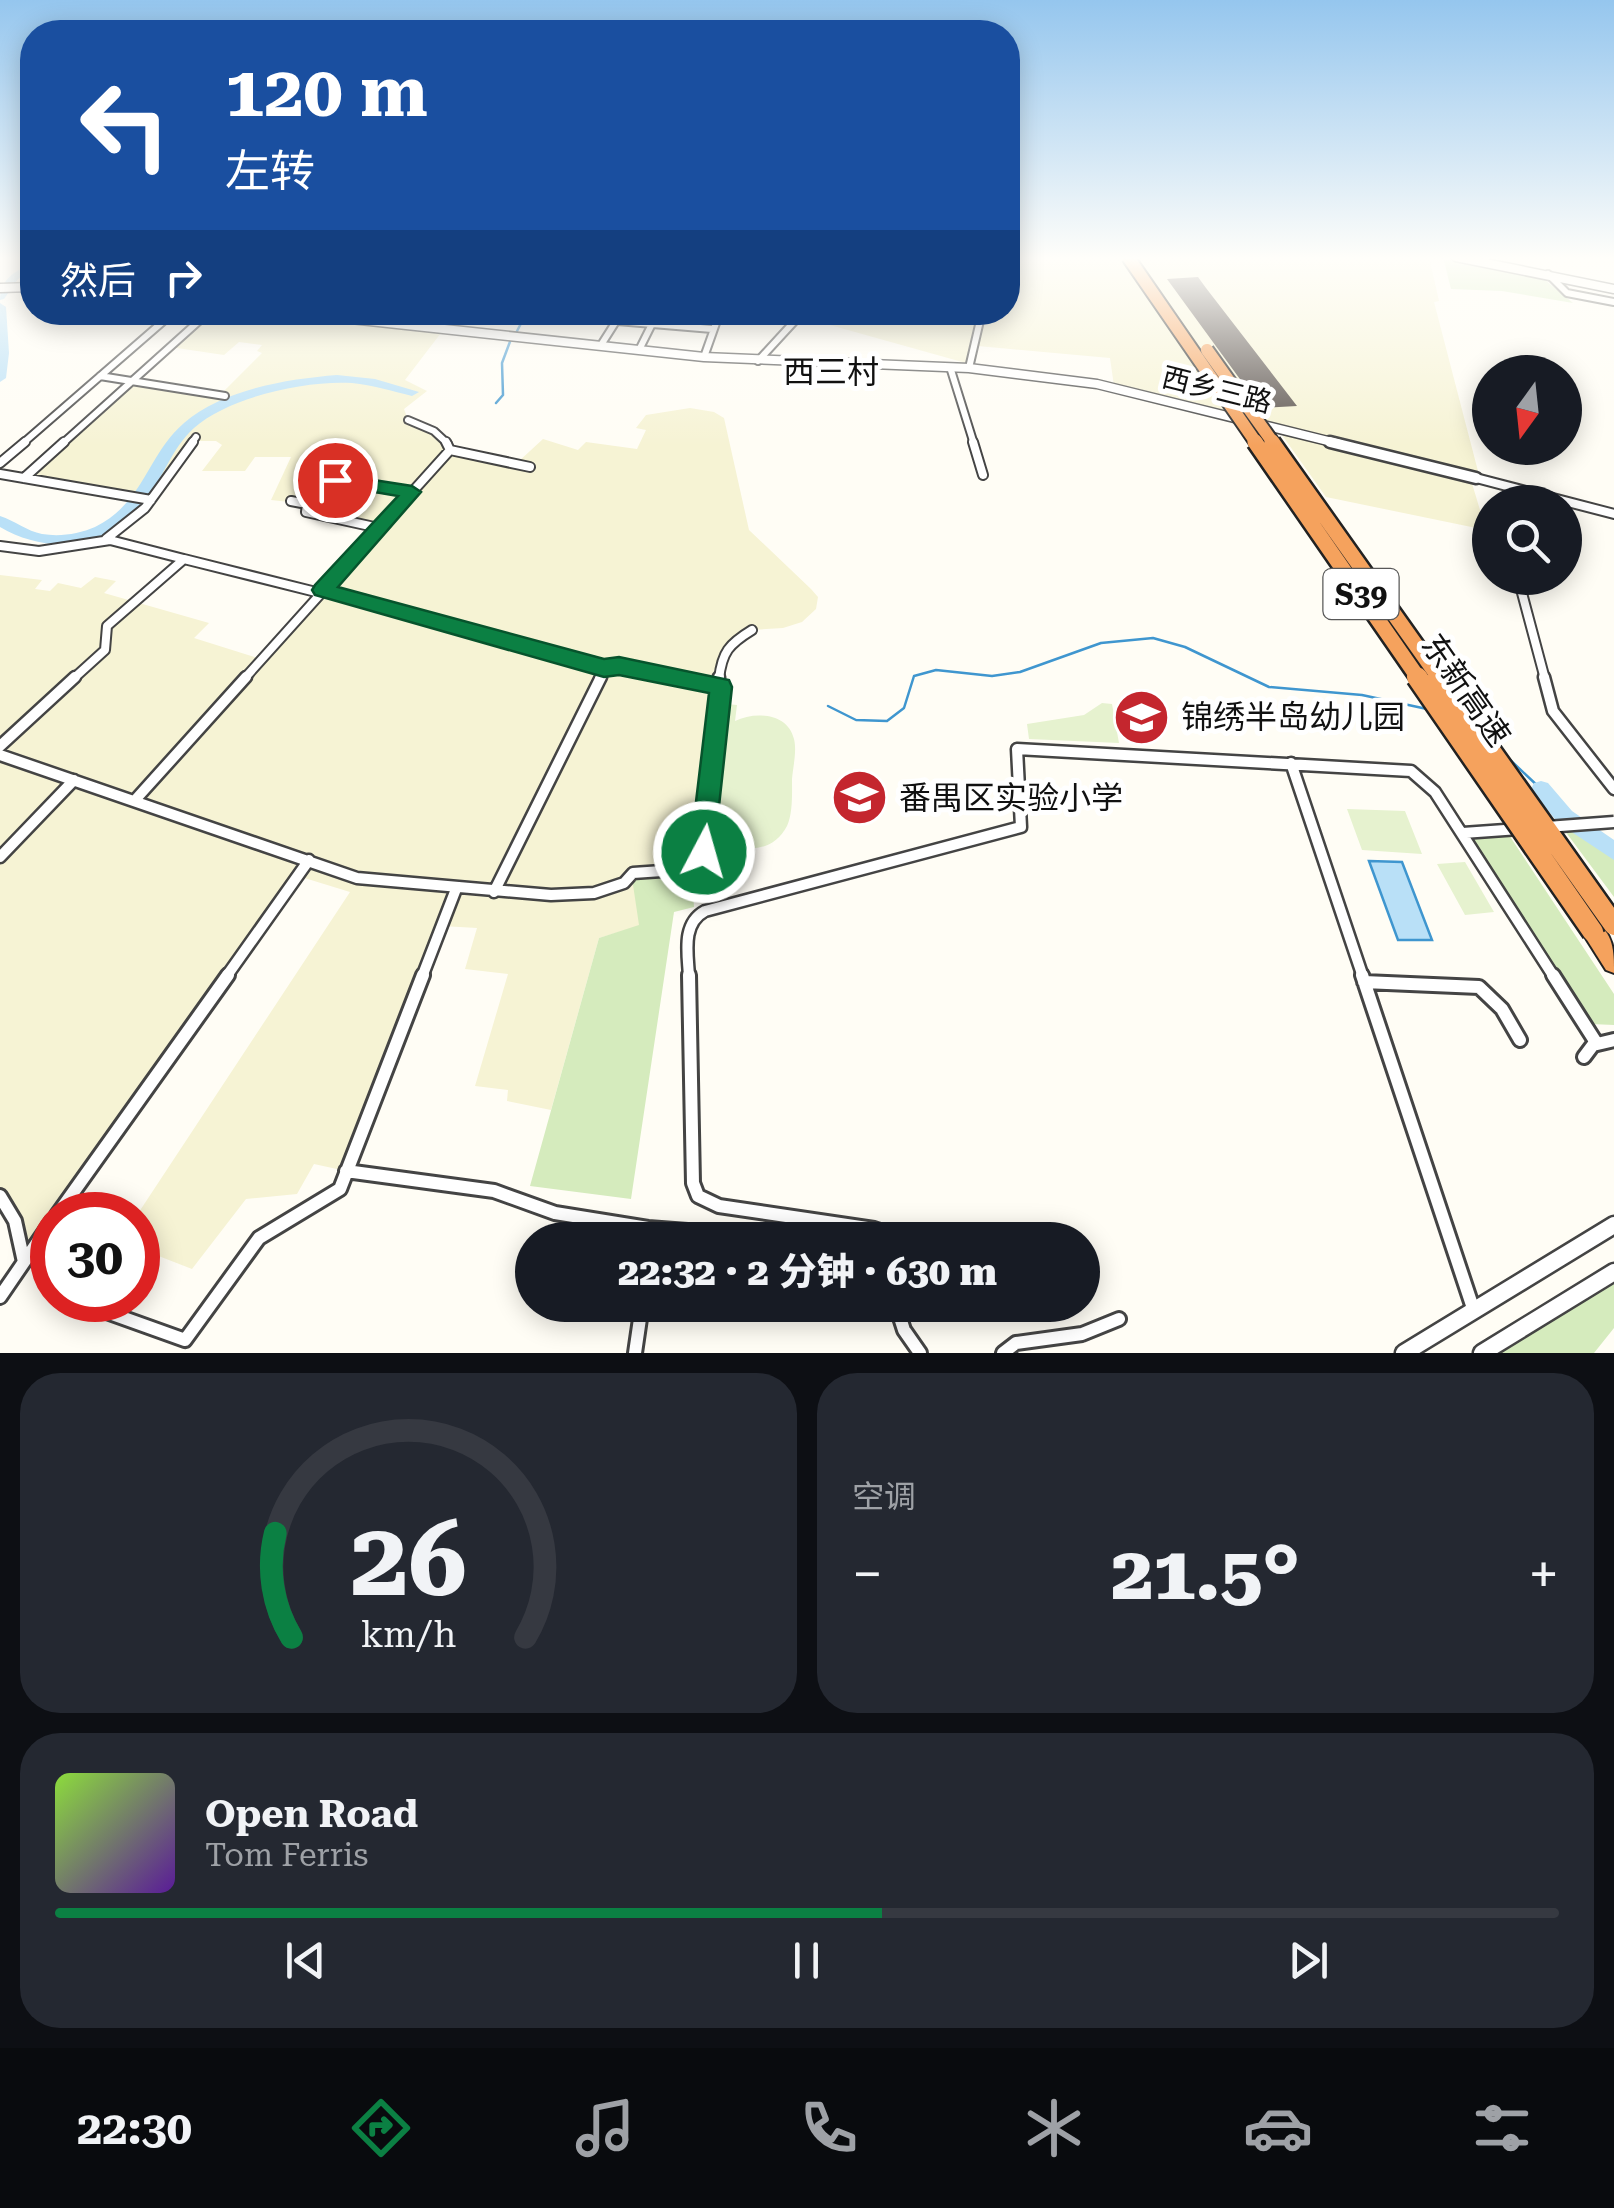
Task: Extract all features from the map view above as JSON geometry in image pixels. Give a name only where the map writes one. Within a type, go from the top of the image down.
[{"type":"highway","name":"东新高速","points":[[1172,320],[1614,962]]},
{"type":"highway","name":"东新高速","points":[[1185,320],[1614,925]]},
{"type":"street","points":[[0,463],[159,325]]},
{"type":"street","points":[[24,478],[194,325]]},
{"type":"street","name":"西乡三路","points":[[415,325],[704,357],[968,368],[1097,384],[1476,478]]},
{"type":"street","points":[[600,345],[614,325]]},
{"type":"street","points":[[639,350],[652,325]]},
{"type":"street","points":[[665,325],[712,329]]},
{"type":"street","points":[[704,357],[714,325]]},
{"type":"street","points":[[758,361],[791,325]]},
{"type":"street","points":[[968,368],[979,325]]},
{"type":"street","points":[[950,367],[983,475]]},
{"type":"street","points":[[100,376],[225,396]]},
{"type":"street","points":[[408,420],[440,433],[450,450]]},
{"type":"street","points":[[0,546],[25,552],[60,552],[104,540],[121,530],[151,500],[196,437]]},
{"type":"street","points":[[450,450],[530,467]]},
{"type":"street","points":[[136,799],[450,450]]},
{"type":"street","points":[[0,474],[151,500]]},
{"type":"street","points":[[312,478],[412,492]]},
{"type":"street","points":[[1476,478],[1502,485]]},
{"type":"street","points":[[291,500],[307,504],[306,512],[380,528]]},
{"type":"street","points":[[1582,506],[1614,514]]},
{"type":"street","points":[[104,540],[322,591],[604,668],[619,666],[721,687]]},
{"type":"street","points":[[0,746],[105,650],[107,626],[184,559]]},
{"type":"street","points":[[1522,595],[1553,711],[1614,789]]},
{"type":"street","points":[[0,755],[358,878],[551,896],[594,893],[624,883],[633,873],[691,869],[704,852],[721,659],[728,645],[752,630]]},
{"type":"street","points":[[494,892],[604,668]]},
{"type":"street","points":[[827,1222],[719,1206],[698,1196],[693,1183],[687,942],[693,920],[705,911],[1021,828],[1017,749],[1411,771],[1435,792],[1597,1044]]},
{"type":"street","points":[[1290,763],[1474,1311]]},
{"type":"street","points":[[0,856],[74,780]]},
{"type":"street","points":[[1462,833],[1614,822]]},
{"type":"street","points":[[73,1192],[309,860]]},
{"type":"street","points":[[136,1322],[185,1340],[259,1238],[340,1189],[456,889]]},
{"type":"street","points":[[1364,982],[1479,987],[1502,1009],[1520,1040]]},
{"type":"street","points":[[1584,1056],[1597,1044],[1614,1040]]},
{"type":"street","points":[[346,1171],[494,1191],[597,1222]]},
{"type":"street","points":[[0,1196],[15,1221],[24,1262]]},
{"type":"street","points":[[1404,1353],[1614,1225]]},
{"type":"street","points":[[0,1297],[30,1253]]},
{"type":"street","points":[[1482,1353],[1614,1272]]},
{"type":"street","points":[[1003,1353],[1016,1343],[1082,1334],[1119,1320]]},
{"type":"street","points":[[636,1353],[640,1322]]},
{"type":"street","points":[[901,1322],[920,1353]]},
{"type":"shaded area","points":[[1020,320],[1439,320],[1472,448],[1472,465],[1476,465],[1479,475],[1471,480],[1472,527],[1326,497],[1277,428],[1115,393],[1110,358],[978,346],[973,365],[830,325],[1020,325]]},
{"type":"shaded area","points":[[195,325],[447,325],[405,380],[427,391],[404,409],[408,420],[440,433],[448,439],[451,450],[518,462],[543,439],[578,450],[586,442],[637,449],[646,430],[636,428],[646,415],[690,408],[714,412],[724,418],[749,530],[818,597],[816,609],[802,622],[752,630],[721,659],[703,853],[639,926],[599,938],[551,1110],[507,1101],[508,1090],[475,1086],[508,974],[465,969],[477,928],[442,926],[346,1171],[314,1164],[297,1194],[246,1199],[192,1269],[160,1257],[160,1192],[152,1192],[350,892],[298,876],[74,1192],[30,1192],[30,1254],[24,1262],[0,1196],[0,575],[42,580],[35,589],[50,591],[58,583],[81,588],[95,577],[116,581],[104,593],[209,623],[194,638],[261,659],[379,529],[306,512],[307,504],[271,500],[291,457],[255,457],[245,471],[202,471],[222,445],[216,441],[193,441],[151,500],[24,478],[133,380],[220,395],[262,353],[257,351],[262,345],[239,342],[224,355],[170,347]]},
{"type":"green space","points":[[1102,703],[1112,704],[1119,743],[1029,739],[1027,724],[1084,715]]},
{"type":"green space","points":[[726,704],[737,705],[735,721],[770,716],[785,724],[794,739],[789,821],[781,835],[765,846],[747,848],[720,837],[718,843],[708,842]]},
{"type":"green space","points":[[1347,809],[1405,811],[1422,854],[1362,850]]},
{"type":"green space","points":[[1570,830],[1614,859],[1614,897],[1565,831]]},
{"type":"green space","points":[[1509,835],[1614,994],[1614,1025],[1591,1024],[1470,837]]},
{"type":"green space","points":[[1465,862],[1494,912],[1465,915],[1437,864]]},
{"type":"green space","points":[[692,873],[694,907],[674,912],[631,1199],[530,1186],[599,938],[639,925],[632,878]]},
{"type":"green space","points":[[1614,1272],[1614,1328],[1594,1353],[1481,1353]]},
{"type":"water","points":[[1369,861],[1402,862],[1432,940],[1398,940]]},
{"type":"building","points":[[1197,320],[1231,320],[1297,406],[1261,408]]},
{"type":"waterway","points":[[0,378],[1,320]]},
{"type":"waterway","points":[[516,333],[520,325]]},
{"type":"waterway","points":[[496,403],[503,395],[502,363],[511,339]]},
{"type":"waterway","points":[[0,521],[43,540],[94,534],[136,504],[187,427],[216,408],[258,393],[337,379],[412,392]]},
{"type":"waterway","points":[[828,706],[856,720],[887,721],[904,708],[914,676],[936,670],[992,676],[1020,672],[1101,643],[1153,638],[1185,647],[1269,687],[1362,695],[1427,709]]},
{"type":"waterway","points":[[1506,756],[1541,789]]},
{"type":"waterway","points":[[1541,789],[1565,817],[1614,851]]},
{"type":"place","name":"锦绣半岛幼儿园","points":[[1142,717]]},
{"type":"place","name":"番禺区实验小学","points":[[860,798]]},
{"type":"district","name":"西三村","points":[[831,372]]},
{"type":"route","points":[[335,480],[412,492],[323,590],[604,668],[619,666],[721,687],[704,852]]}]
